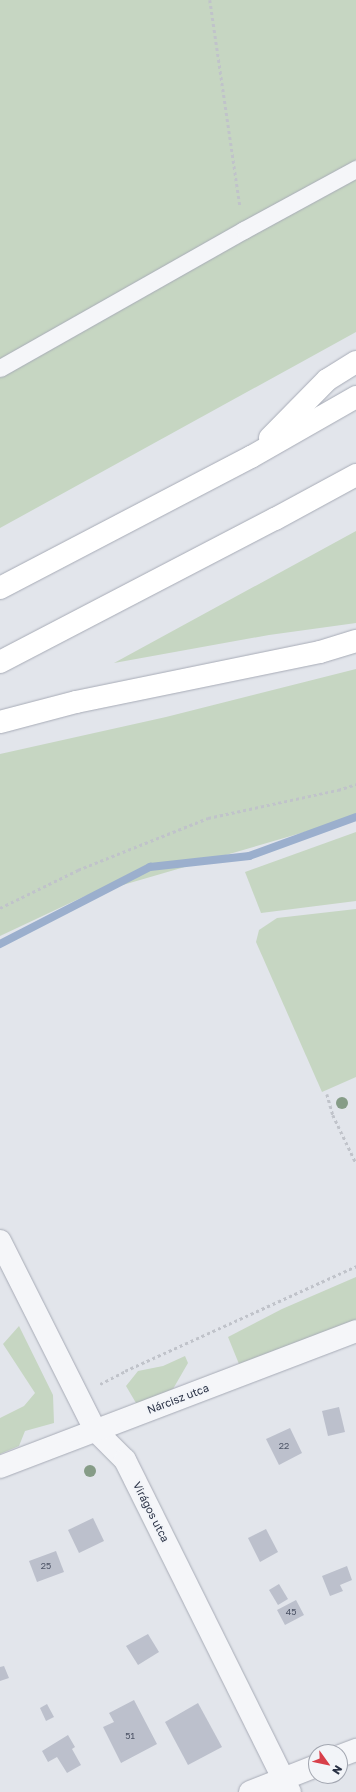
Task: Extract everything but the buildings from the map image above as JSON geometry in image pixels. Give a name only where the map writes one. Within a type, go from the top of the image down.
[{"type":"highway","points":[[251,457],[327,380],[356,362]]},
{"type":"highway","points":[[0,588],[251,457],[356,397]]},
{"type":"highway","points":[[0,662],[268,523],[356,475]]},
{"type":"highway","points":[[0,722],[76,702],[320,652],[356,641]]},
{"type":"street","name":"Virágos utca","points":[[0,1241],[95,1430],[125,1460],[287,1785]]},
{"type":"street","name":"Nárcisz utca","points":[[0,1467],[356,1331]]},
{"type":"street","points":[[250,1792],[287,1785],[308,1771]]},
{"type":"lane","points":[[0,368],[244,230],[356,170]]},
{"type":"path","points":[[210,0],[244,230]]},
{"type":"path","points":[[0,908],[78,870],[208,818],[356,784]]},
{"type":"path","points":[[327,1094],[333,1114],[356,1163]]},
{"type":"path","points":[[77,1392],[93,1388],[125,1371],[356,1266]]},
{"type":"green space","points":[[0,0],[356,0],[356,332],[0,528]]},
{"type":"green space","points":[[356,531],[356,623],[269,635],[114,663]]},
{"type":"green space","points":[[356,669],[356,817],[85,896],[0,936],[0,754],[166,717]]},
{"type":"green space","points":[[356,832],[356,901],[261,913],[245,872]]},
{"type":"green space","points":[[356,909],[356,1077],[322,1092],[256,942],[259,930],[277,918]]},
{"type":"green space","points":[[356,1277],[356,1320],[239,1364],[228,1337],[282,1309]]},
{"type":"green space","points":[[19,1326],[53,1395],[54,1423],[25,1431],[19,1446],[0,1454],[0,1418],[24,1406],[35,1393],[3,1344]]},
{"type":"green space","points":[[185,1356],[188,1363],[173,1389],[143,1402],[136,1403],[126,1386],[138,1371],[163,1366]]},
{"type":"waterway","points":[[0,944],[150,867],[249,856],[356,817]]}]
